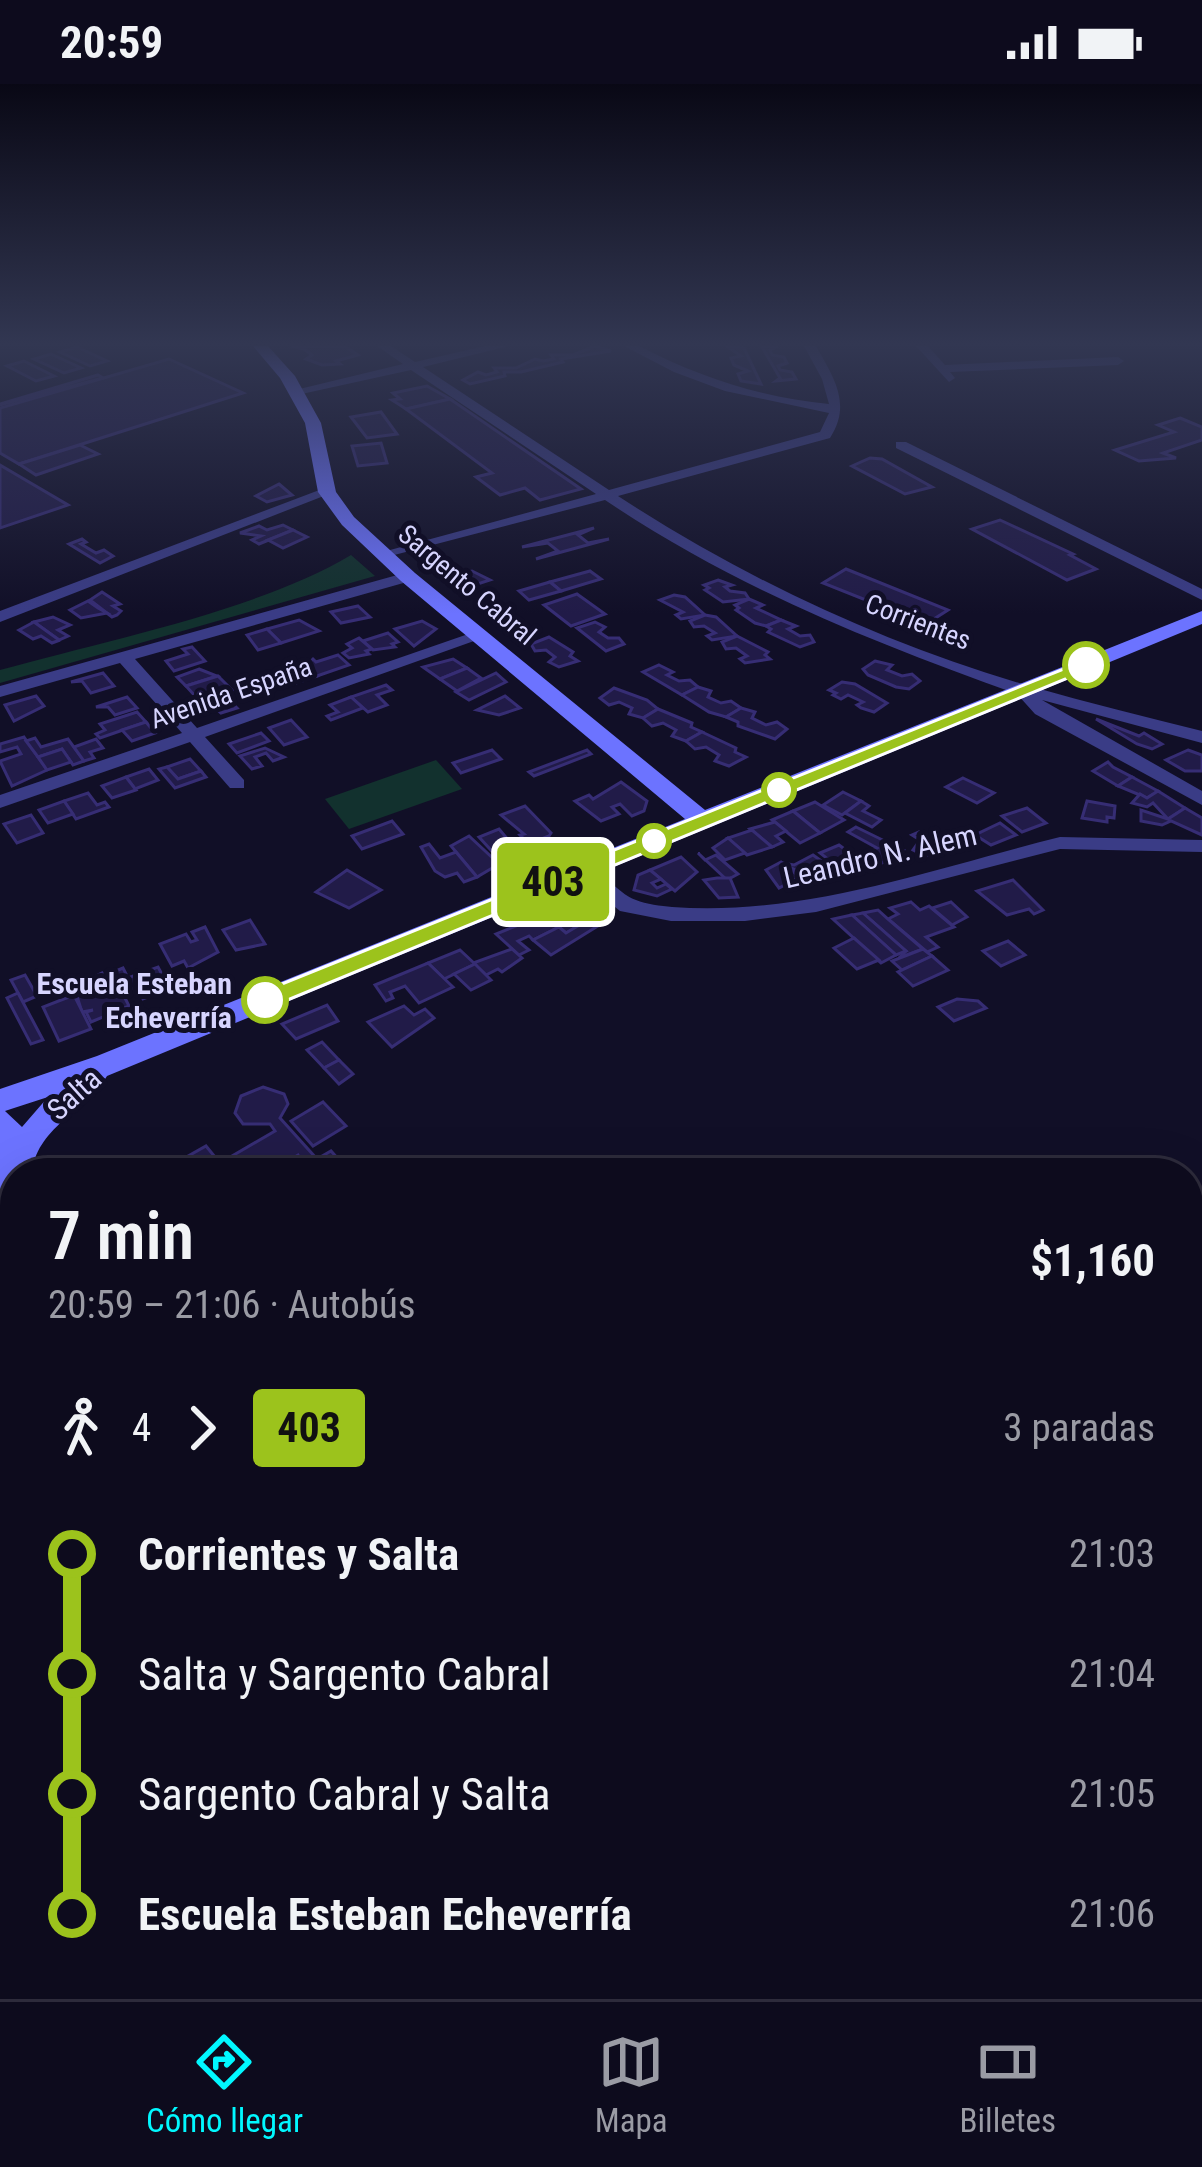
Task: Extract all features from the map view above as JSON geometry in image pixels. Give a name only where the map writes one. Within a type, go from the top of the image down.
[{"type":"main road","points":[[316,435],[327,492]]},
{"type":"main road","name":"Sargento Cabral","points":[[327,492],[384,556],[703,821]]},
{"type":"main road","name":"Salta","points":[[0,1101],[108,1064],[1202,617]]},
{"type":"main road","name":"Salta","points":[[18,1158],[60,1101],[108,1064]]},
{"type":"main road","points":[[0,1122],[16,1141],[12,1158]]},
{"type":"street","name":"Corrientes","points":[[518,435],[676,540],[852,628],[1023,690],[1041,710],[1202,800]]},
{"type":"street","points":[[794,446],[807,435]]},
{"type":"street","points":[[384,556],[612,497],[819,435]]},
{"type":"street","points":[[901,445],[1202,595]]},
{"type":"street","points":[[0,617],[327,492]]},
{"type":"street","points":[[0,692],[408,577]]},
{"type":"street","name":"Avenida España","points":[[0,802],[480,636]]},
{"type":"street","points":[[124,657],[238,784]]},
{"type":"street","points":[[1023,690],[1202,737]]},
{"type":"street","name":"Leandro N. Alem","points":[[581,871],[628,906],[671,914],[745,914],[836,900],[1060,843],[1202,847]]},
{"type":"green space","points":[[351,555],[375,576],[0,683],[0,670],[227,608]]},
{"type":"green space","points":[[436,760],[462,789],[349,829],[325,799]]},
{"type":"building","points":[[0,435],[109,435],[19,464],[0,453]]},
{"type":"building","points":[[441,435],[503,435],[581,489],[540,500],[525,488],[500,495],[476,477],[492,473]]},
{"type":"building","points":[[1163,435],[1202,435],[1202,440],[1163,453],[1176,458],[1139,461],[1115,450]]},
{"type":"building","points":[[381,443],[387,463],[358,466],[352,446]]},
{"type":"building","points":[[80,445],[98,454],[36,475],[19,464]]},
{"type":"building","points":[[870,458],[882,459],[932,487],[905,494],[852,466]]},
{"type":"building","points":[[0,465],[68,505],[0,528]]},
{"type":"building","points":[[279,484],[292,495],[267,502],[256,496]]},
{"type":"building","points":[[1000,520],[1096,569],[1067,580],[972,529]]},
{"type":"building","points":[[283,525],[293,530],[259,544],[252,540],[261,536],[240,533],[259,526],[267,530]]},
{"type":"building","points":[[594,528],[578,535],[588,543],[609,539],[536,559],[558,551],[548,543],[522,547]]},
{"type":"building","points":[[293,530],[307,537],[283,548],[268,540]]},
{"type":"building","points":[[86,542],[81,544],[96,553],[104,550],[113,556],[100,563],[69,544]]},
{"type":"building","points":[[846,569],[948,610],[926,624],[823,583]]},
{"type":"building","points":[[472,571],[490,580],[456,591],[444,577]]},
{"type":"building","points":[[590,571],[601,579],[561,591],[550,582]]},
{"type":"building","points":[[718,580],[749,599],[723,602],[705,590],[709,588],[704,585]]},
{"type":"building","points":[[550,582],[561,591],[529,600],[519,591]]},
{"type":"building","points":[[102,592],[120,604],[113,606],[121,611],[117,615],[112,617],[90,600]]},
{"type":"building","points":[[577,594],[605,614],[571,626],[544,605]]},
{"type":"building","points":[[685,597],[705,615],[681,619],[676,615],[683,612],[660,600]]},
{"type":"building","points":[[749,599],[763,605],[756,608],[781,620],[766,626],[736,610],[735,605]]},
{"type":"building","points":[[88,601],[107,613],[81,618],[70,610]]},
{"type":"building","points":[[358,606],[370,617],[341,623],[331,612]]},
{"type":"building","points":[[705,615],[716,617],[737,636],[712,640],[707,636],[715,633],[704,626],[694,627],[690,621]]},
{"type":"building","points":[[53,617],[70,625],[58,630],[68,636],[59,640],[34,622]]},
{"type":"building","points":[[299,620],[319,631],[281,643],[267,629]]},
{"type":"building","points":[[781,620],[796,626],[788,629],[800,636],[810,635],[814,642],[800,647],[768,632],[771,629],[766,626]]},
{"type":"building","points":[[422,621],[436,629],[414,646],[395,629]]},
{"type":"building","points":[[34,622],[60,640],[33,639],[19,630]]},
{"type":"building","points":[[595,622],[605,627],[599,632],[624,644],[606,651],[577,628]]},
{"type":"building","points":[[267,629],[281,643],[258,650],[247,635]]},
{"type":"building","points":[[388,633],[398,642],[392,644],[395,647],[373,650],[363,641]]},
{"type":"building","points":[[737,636],[768,652],[765,655],[770,659],[745,663],[740,659],[747,656],[736,648],[726,649],[722,642]]},
{"type":"building","points":[[549,637],[573,652],[570,656],[578,661],[559,667],[549,662],[555,657],[546,650],[535,651],[531,644]]},
{"type":"building","points":[[359,638],[372,649],[349,658],[343,653],[352,648],[347,644]]},
{"type":"building","points":[[192,647],[205,661],[174,671],[166,661],[188,654],[183,649]]},
{"type":"building","points":[[338,655],[349,665],[317,676],[306,666],[313,659]]},
{"type":"building","points":[[453,659],[467,668],[440,679],[423,667]]},
{"type":"building","points":[[301,661],[317,676],[296,683],[281,668]]},
{"type":"building","points":[[875,661],[920,681],[909,689],[868,675],[863,669]]},
{"type":"building","points":[[659,665],[673,672],[667,675],[690,680],[698,687],[682,695],[643,672]]},
{"type":"building","points":[[467,668],[481,678],[457,691],[440,679]]},
{"type":"building","points":[[199,669],[217,676],[186,686],[177,677]]},
{"type":"building","points":[[103,673],[114,686],[91,693],[82,681],[71,682]]},
{"type":"building","points":[[496,673],[506,682],[469,700],[456,692]]},
{"type":"building","points":[[218,676],[232,690],[195,696],[186,686]]},
{"type":"building","points":[[842,682],[855,684],[887,703],[874,712],[861,708],[857,705],[863,702],[848,695],[841,699],[829,690]]},
{"type":"building","points":[[386,685],[392,690],[377,695],[387,705],[368,712],[351,697]]},
{"type":"building","points":[[698,687],[711,691],[708,697],[741,708],[726,717],[682,695]]},
{"type":"building","points":[[614,688],[658,709],[643,718],[629,714],[632,708],[619,702],[609,705],[600,698]]},
{"type":"building","points":[[223,693],[237,708],[221,713],[205,699]]},
{"type":"building","points":[[36,696],[44,706],[14,721],[5,705]]},
{"type":"building","points":[[505,696],[520,708],[499,715],[477,710]]},
{"type":"building","points":[[127,697],[137,708],[115,715],[108,707],[96,707]]},
{"type":"building","points":[[351,697],[363,708],[331,720],[327,716],[338,712],[330,705]]},
{"type":"building","points":[[741,708],[755,712],[752,718],[766,725],[777,722],[787,729],[775,739],[738,726],[726,717]]},
{"type":"building","points":[[658,709],[702,732],[686,741],[672,736],[676,730],[663,723],[652,726],[643,718]]},
{"type":"building","points":[[137,712],[146,722],[100,738],[96,734],[105,730],[100,724]]},
{"type":"building","points":[[1096,719],[1139,736],[1144,733],[1162,744],[1152,749],[1137,744]]},
{"type":"building","points":[[291,720],[307,737],[284,745],[269,728]]},
{"type":"building","points":[[146,722],[155,733],[132,741],[122,730]]},
{"type":"building","points":[[702,732],[746,757],[729,766],[715,761],[719,755],[706,747],[695,749],[686,741]]},
{"type":"building","points":[[261,733],[269,741],[237,753],[229,744]]},
{"type":"building","points":[[24,737],[47,770],[12,786],[0,761],[21,754],[17,747],[0,752],[0,744]]},
{"type":"building","points":[[35,738],[41,747],[68,739],[84,761],[73,765],[62,749],[38,757],[26,741]]},
{"type":"building","points":[[96,739],[103,748],[90,752],[94,758],[84,761],[74,747]]},
{"type":"building","points":[[265,748],[284,757],[273,761],[266,753],[255,757],[262,766],[252,769],[240,756]]},
{"type":"building","points":[[62,749],[71,762],[47,770],[38,757]]},
{"type":"building","points":[[492,750],[501,759],[461,773],[453,763]]},
{"type":"building","points":[[587,750],[591,754],[534,776],[529,772]]},
{"type":"building","points":[[1188,750],[1202,755],[1202,771],[1185,771],[1166,760]]},
{"type":"building","points":[[190,759],[201,771],[178,779],[167,767]]},
{"type":"building","points":[[1108,762],[1132,777],[1118,786],[1093,771]]},
{"type":"building","points":[[167,767],[178,779],[201,771],[206,777],[175,788],[159,769]]},
{"type":"building","points":[[149,769],[158,780],[135,789],[126,777]]},
{"type":"building","points":[[126,777],[136,790],[112,798],[102,786]]},
{"type":"building","points":[[1132,777],[1158,791],[1147,798],[1118,786]]},
{"type":"building","points":[[963,778],[994,793],[977,803],[946,787]]},
{"type":"building","points":[[621,782],[647,801],[644,811],[632,816],[620,804],[612,807],[619,814],[601,821],[575,801],[589,795],[593,799]]},
{"type":"building","points":[[1158,791],[1185,808],[1168,819],[1153,803],[1147,807],[1132,803],[1140,794],[1147,798]]},
{"type":"building","points":[[843,792],[861,801],[842,815],[823,805]]},
{"type":"building","points":[[88,793],[97,805],[105,802],[109,807],[76,819],[64,801]]},
{"type":"building","points":[[64,801],[73,814],[48,823],[39,810]]},
{"type":"building","points":[[861,801],[869,806],[863,811],[881,820],[872,827],[845,813]]},
{"type":"building","points":[[1087,801],[1115,806],[1114,818],[1107,817],[1107,822],[1082,818]]},
{"type":"building","points":[[815,802],[844,820],[820,833],[793,811]]},
{"type":"building","points":[[525,806],[549,836],[529,844],[501,815]]},
{"type":"building","points":[[1027,808],[1046,823],[1022,832],[1002,816]]},
{"type":"building","points":[[1185,808],[1202,818],[1202,835],[1171,821],[1162,825],[1141,821],[1141,810],[1168,819]]},
{"type":"building","points":[[793,811],[820,833],[800,843],[772,820]]},
{"type":"building","points":[[31,815],[43,833],[17,843],[4,824]]},
{"type":"building","points":[[392,821],[403,834],[362,849],[352,836]]},
{"type":"building","points":[[775,822],[786,831],[776,836],[783,842],[772,847],[750,829]]},
{"type":"building","points":[[1000,823],[1016,835],[991,845],[975,835]]},
{"type":"building","points":[[856,827],[903,850],[877,866],[862,856],[877,848],[848,832]]},
{"type":"building","points":[[499,829],[521,853],[500,860],[479,837]]},
{"type":"building","points":[[752,830],[772,847],[747,855],[728,838]]},
{"type":"building","points":[[919,832],[946,848],[933,856],[913,850],[920,840],[912,835]]},
{"type":"building","points":[[469,836],[499,864],[477,877],[451,846]]},
{"type":"building","points":[[728,838],[745,853],[725,860],[713,848]]},
{"type":"building","points":[[429,844],[440,858],[456,852],[477,877],[464,882],[457,873],[445,877],[435,871],[421,847]]},
{"type":"building","points":[[839,845],[867,865],[856,871],[845,863],[838,867],[820,853]]},
{"type":"building","points":[[716,855],[738,874],[727,880],[705,860]]},
{"type":"building","points":[[813,855],[834,870],[813,879],[782,863],[794,865]]},
{"type":"building","points":[[681,857],[697,872],[675,891],[650,870]]},
{"type":"building","points":[[781,862],[800,877],[779,888],[766,870]]},
{"type":"building","points":[[347,870],[381,890],[349,908],[316,892]]},
{"type":"building","points":[[650,870],[661,879],[652,883],[657,888],[666,884],[672,889],[657,896],[634,890],[638,875]]},
{"type":"building","points":[[730,878],[738,897],[719,898],[704,880]]},
{"type":"building","points":[[1013,880],[1043,910],[1007,915],[977,891]]},
{"type":"building","points":[[911,902],[920,910],[929,906],[954,927],[926,937],[938,947],[927,952],[888,919],[898,914],[890,908]]},
{"type":"building","points":[[951,902],[967,917],[952,925],[932,908]]},
{"type":"building","points":[[563,907],[582,909],[593,917],[566,933],[559,927],[533,940],[529,936],[518,941],[529,950],[519,955],[496,934]]},
{"type":"building","points":[[878,910],[923,949],[899,958],[906,951],[863,913]]},
{"type":"building","points":[[863,913],[906,951],[896,955],[852,915]]},
{"type":"building","points":[[852,915],[896,955],[881,963],[833,919]]},
{"type":"building","points":[[593,917],[601,924],[551,955],[533,940],[559,927],[566,933]]},
{"type":"building","points":[[250,920],[265,944],[236,950],[223,930]]},
{"type":"building","points":[[205,927],[218,952],[188,968],[184,961],[172,966],[160,944],[186,934],[191,942],[197,940],[192,932]]},
{"type":"building","points":[[854,938],[879,960],[857,969],[834,948]]},
{"type":"building","points":[[1008,941],[1025,955],[1001,966],[983,951]]},
{"type":"building","points":[[512,949],[522,958],[502,972],[498,969],[486,975],[473,963]]},
{"type":"building","points":[[923,949],[932,956],[902,970],[892,961]]},
{"type":"building","points":[[460,950],[475,964],[444,979],[428,963]]},
{"type":"building","points":[[932,956],[948,970],[913,986],[898,972]]},
{"type":"building","points":[[428,963],[453,987],[419,1003],[405,986],[390,992],[393,998],[386,1001],[375,985]]},
{"type":"building","points":[[475,964],[491,980],[471,990],[454,974]]},
{"type":"building","points":[[158,967],[170,989],[143,999],[137,987],[122,992],[111,973],[123,968],[128,978]]},
{"type":"building","points":[[102,973],[110,987],[118,984],[129,1006],[91,1022],[86,1012],[93,1010],[82,1012],[74,987]]},
{"type":"building","points":[[25,975],[37,996],[23,1002],[11,980]]},
{"type":"building","points":[[18,993],[43,1040],[31,1044],[7,998]]},
{"type":"building","points":[[74,995],[91,1029],[59,1041],[43,1007]]},
{"type":"building","points":[[957,999],[978,1001],[986,1008],[954,1021],[938,1007]]},
{"type":"building","points":[[327,1005],[338,1021],[296,1039],[282,1024]]},
{"type":"building","points":[[404,1006],[414,1015],[425,1009],[434,1018],[392,1047],[368,1022]]},
{"type":"building","points":[[322,1042],[339,1060],[324,1068],[307,1050]]},
{"type":"building","points":[[339,1060],[353,1074],[339,1084],[324,1068]]},
{"type":"building","points":[[263,1087],[284,1094],[288,1104],[280,1118],[316,1158],[229,1158],[275,1131],[270,1124],[243,1124],[235,1113],[241,1096]]},
{"type":"building","points":[[323,1102],[346,1126],[313,1146],[291,1121]]},
{"type":"building","points":[[206,1146],[216,1158],[185,1158]]},
{"type":"bus line","name":"403","points":[[265,1000],[1086,665]]},
{"type":"place","name":"Escuela Esteban Echeverría","points":[[265,1000]]}]
